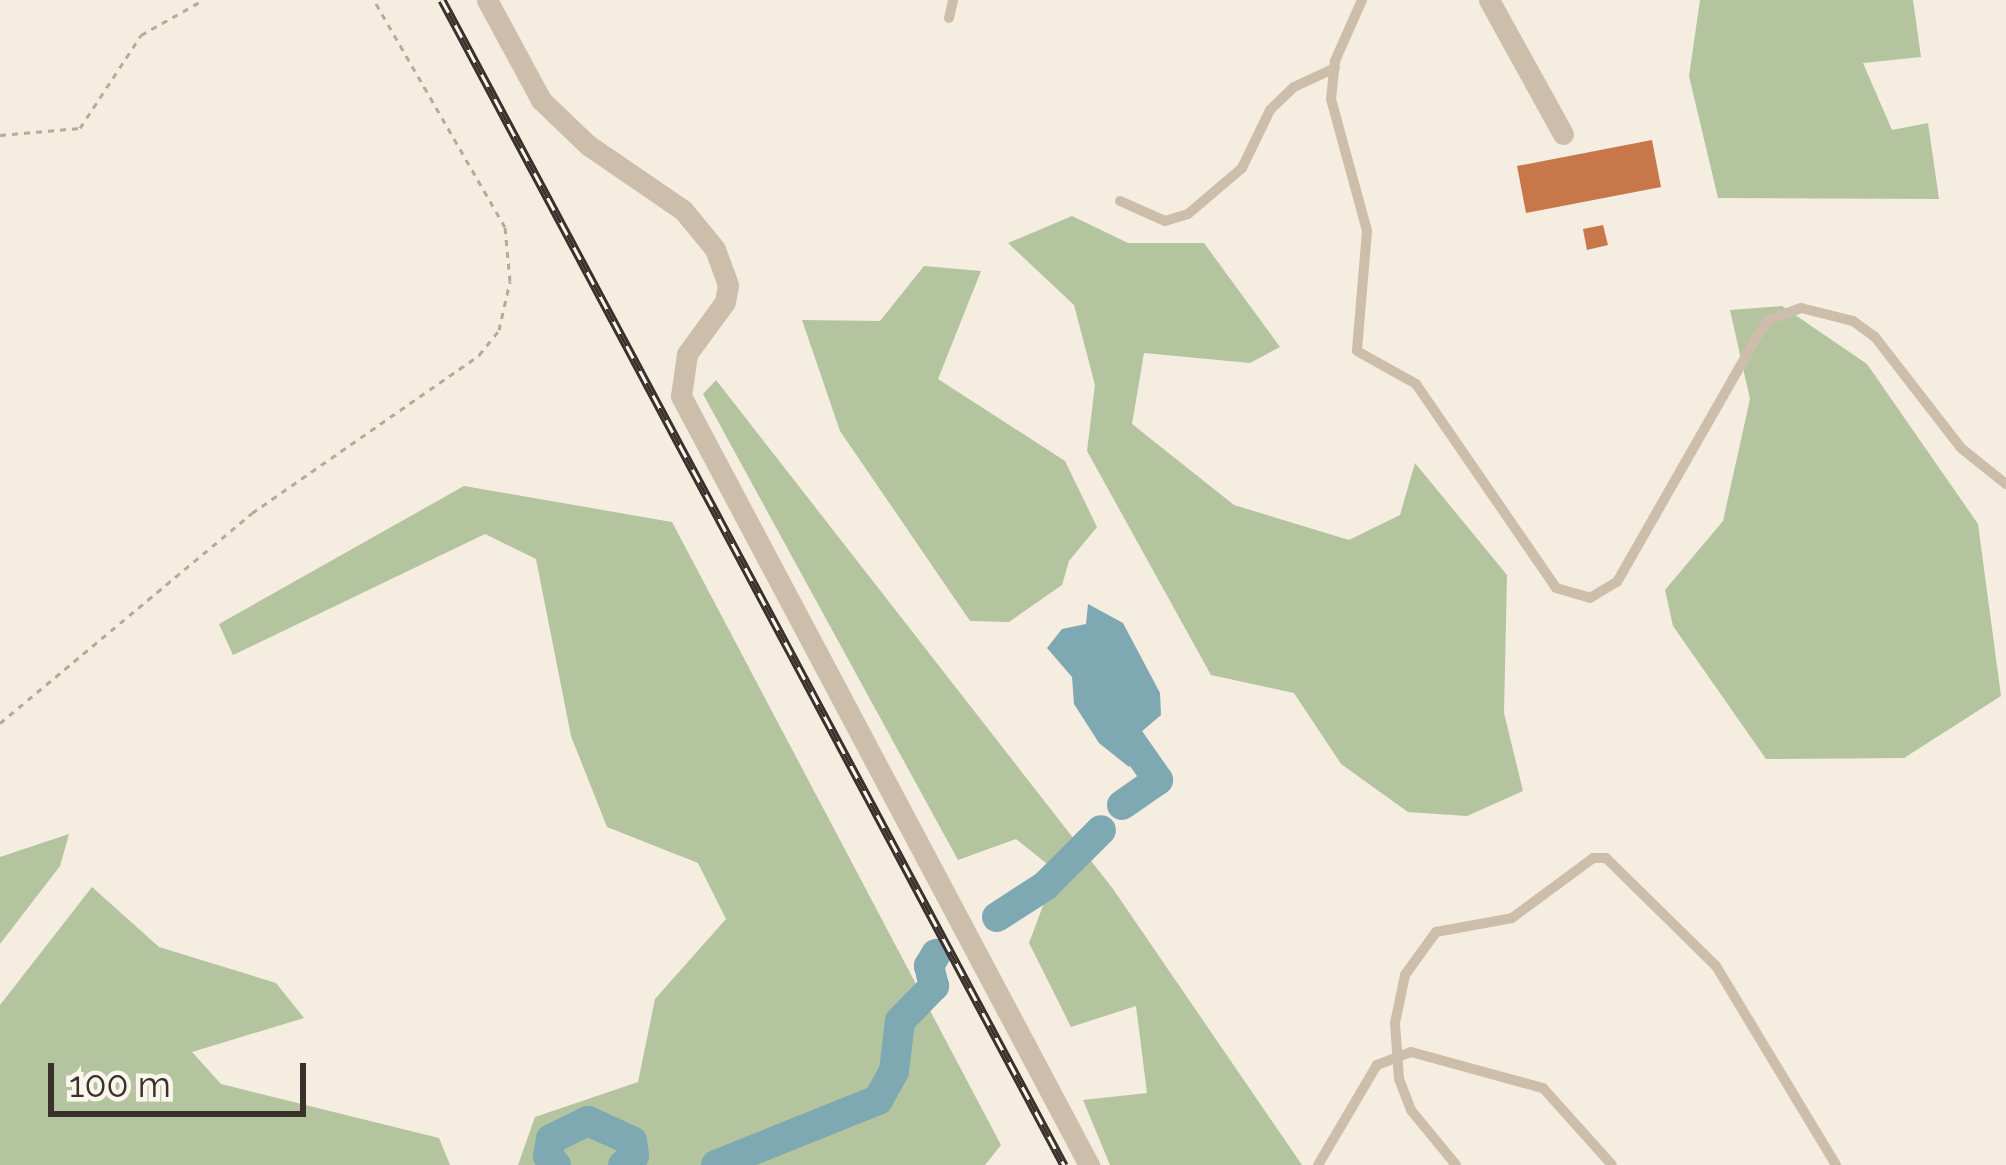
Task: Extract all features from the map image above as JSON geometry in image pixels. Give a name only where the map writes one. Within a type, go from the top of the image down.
[{"type":"street","points":[[487,0],[541,100],[588,145],[683,210],[715,249],[728,285],[725,302],[687,354],[680,396],[1089,1165]]},
{"type":"street","points":[[1489,0],[1563,134]]},
{"type":"lane","points":[[949,18],[953,0]]},
{"type":"lane","points":[[1362,0],[1335,68],[1333,118],[1367,230],[1357,351],[1416,384],[1556,588],[1590,598],[1616,582],[1768,320],[1801,308],[1853,321],[1875,337],[1961,448],[2006,484]]},
{"type":"lane","points":[[1120,201],[1165,221],[1188,214],[1242,168],[1270,110],[1294,87],[1335,68]]},
{"type":"lane","points":[[1456,1165],[1411,1110],[1395,1053],[1400,990],[1428,939],[1454,925],[1512,918],[1593,858],[1606,858],[1716,966],[1836,1165]]},
{"type":"lane","points":[[1318,1165],[1361,1084],[1395,1053],[1430,1054],[1543,1088],[1612,1165]]},
{"type":"path","points":[[0,135],[80,128],[141,35],[203,0]]},
{"type":"path","points":[[0,723],[252,513],[479,355],[499,330],[510,281],[505,227],[374,0]]},
{"type":"green space","points":[[1700,0],[1913,0],[1921,57],[1863,63],[1892,130],[1928,123],[1939,199],[1718,198],[1689,76]]},
{"type":"green space","points":[[1072,216],[1128,243],[1204,243],[1280,347],[1250,363],[1144,353],[1132,424],[1234,505],[1349,540],[1400,515],[1415,463],[1507,575],[1504,713],[1523,791],[1467,816],[1408,812],[1341,764],[1294,693],[1211,675],[1087,451],[1095,385],[1074,305],[1008,243]]},
{"type":"green space","points":[[924,266],[981,271],[938,379],[1065,461],[1097,527],[1069,561],[1062,585],[1009,622],[970,621],[840,431],[802,320],[880,321]]},
{"type":"green space","points":[[1782,306],[1867,364],[1978,524],[2001,696],[1904,758],[1766,759],[1673,626],[1665,590],[1723,521],[1750,399],[1730,310]]},
{"type":"green space","points":[[716,380],[1113,889],[1302,1165],[1110,1165],[1083,1100],[1147,1093],[1136,1006],[1071,1027],[1029,943],[1056,871],[1016,839],[958,860],[703,394]]},
{"type":"green space","points":[[464,486],[672,522],[1001,1145],[985,1165],[518,1165],[535,1117],[638,1082],[655,999],[726,919],[698,863],[607,827],[571,736],[536,559],[485,534],[233,655],[219,624]]},
{"type":"green space","points":[[69,834],[60,866],[0,944],[0,857]]},
{"type":"green space","points":[[92,887],[159,947],[276,983],[304,1018],[192,1052],[221,1084],[439,1138],[450,1165],[0,1165],[0,1005]]},
{"type":"water","points":[[1088,604],[1123,623],[1160,693],[1161,715],[1140,733],[1142,750],[1129,767],[1099,743],[1074,704],[1072,677],[1047,648],[1062,629],[1086,624]]},
{"type":"building","points":[[1652,140],[1661,187],[1526,213],[1517,166]]},
{"type":"building","points":[[1603,225],[1608,245],[1587,250],[1583,229]]},
{"type":"waterway","points":[[1122,805],[1158,780],[1128,737]]},
{"type":"waterway","points":[[997,917],[1045,886],[1101,830]]},
{"type":"waterway","points":[[716,1165],[878,1100],[894,1071],[900,1021],[934,986],[929,966],[936,954]]},
{"type":"waterway","points":[[556,1165],[548,1156],[551,1139],[588,1121],[632,1141],[634,1156],[623,1165]]},
{"type":"railway","points":[[442,0],[1064,1165]]}]
